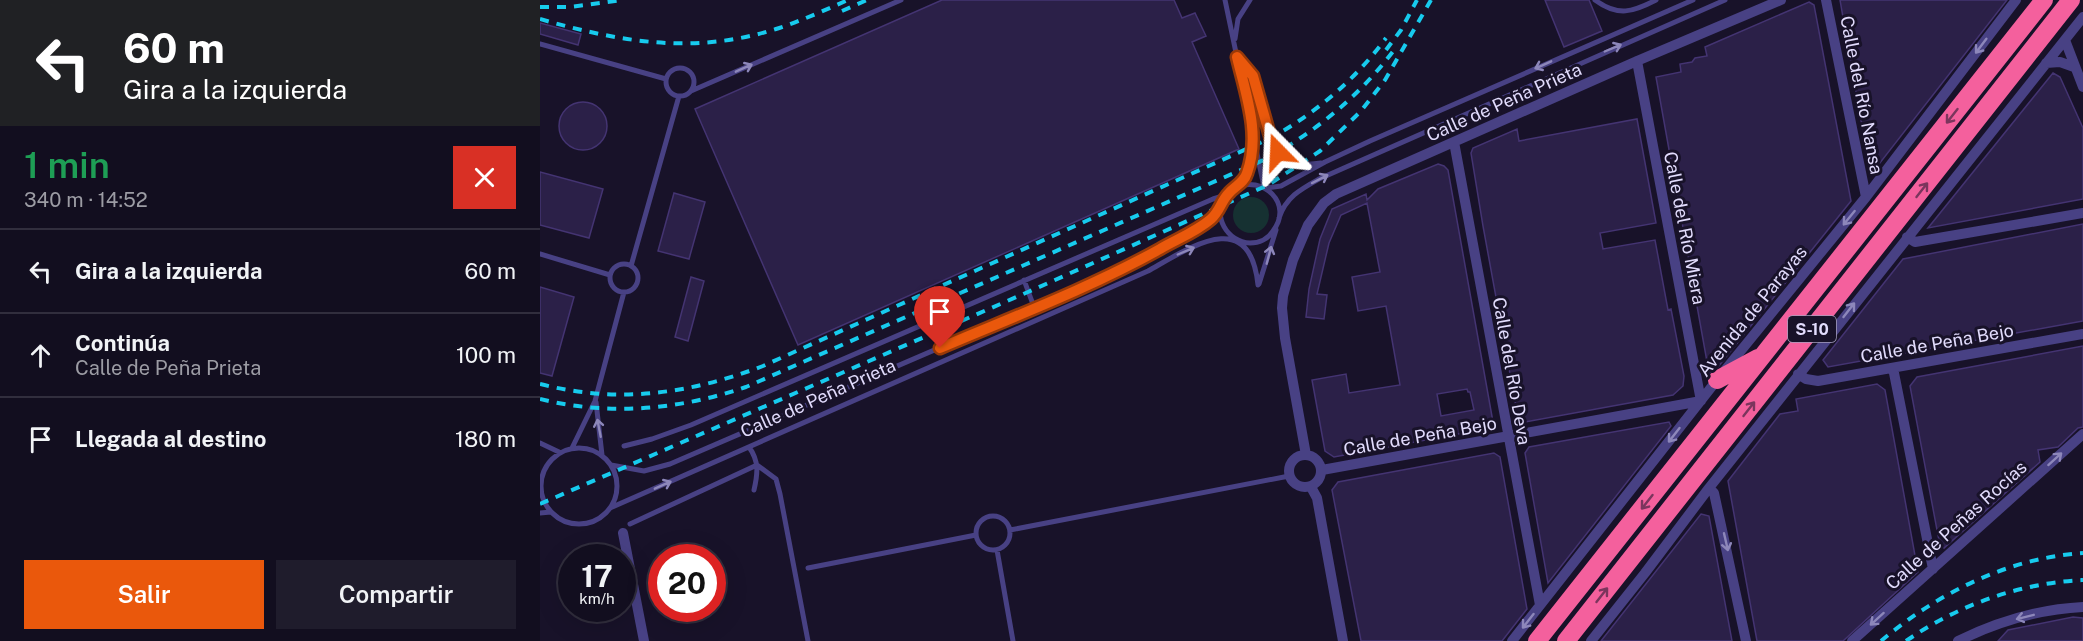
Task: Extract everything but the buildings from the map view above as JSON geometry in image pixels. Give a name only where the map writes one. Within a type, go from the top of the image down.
[{"type":"highway","name":"S-10","points":[[1566,641],[2071,0]]},
{"type":"highway","name":"S-10","points":[[1537,641],[2042,2]]},
{"type":"highway","points":[[1716,380],[1765,354]]},
{"type":"street","name":"Calle de Peña Prieta","points":[[1306,455],[1282,308],[1285,282],[1302,238],[1324,202],[1336,194],[1781,0]]},
{"type":"street","name":"Calle del Río Nansa","points":[[1826,0],[1866,197]]},
{"type":"street","name":"Avenida de Parayas","points":[[1512,641],[1716,380],[1866,197],[2016,0]]},
{"type":"street","points":[[1591,641],[1646,573],[1708,488],[2083,17]]},
{"type":"street","points":[[2065,40],[2083,87]]},
{"type":"street","name":"Calle del Río Miera","points":[[1637,61],[1701,401]]},
{"type":"street","points":[[2046,63],[2060,62],[2074,67]]},
{"type":"street","name":"Calle del Río Deva","points":[[1454,142],[1540,605]]},
{"type":"street","points":[[1907,237],[1915,242],[2083,213]]},
{"type":"street","name":"Calle de Peña Bejo","points":[[1798,374],[1806,379],[1818,381],[2083,334]]},
{"type":"street","points":[[1893,368],[1933,569]]},
{"type":"street","name":"Calle de Peña Bejo","points":[[1322,470],[1701,401]]},
{"type":"street","name":"Calle de Peñas Rocías","points":[[1852,641],[2083,434]]},
{"type":"street","points":[[1306,455],[1315,459],[1322,470],[1319,481],[1311,487],[1303,488],[1296,485],[1289,476],[1292,462],[1306,455]]},
{"type":"street","points":[[1311,487],[1317,498],[1343,641]]},
{"type":"street","points":[[1708,488],[1714,493],[1746,641]]},
{"type":"street","points":[[626,528],[644,641]]},
{"type":"street","points":[[1958,641],[1984,628],[2048,611],[2083,607]]},
{"type":"street","points":[[1984,628],[1986,641]]},
{"type":"lane","points":[[691,91],[694,83],[688,71],[675,69],[666,79],[670,93],[679,96],[691,91],[901,0]]},
{"type":"lane","points":[[1225,0],[1265,188],[1277,201],[1279,221],[1258,285],[1253,258],[1226,231],[1220,217],[1220,209],[1226,195],[1246,176],[1254,137]]},
{"type":"lane","points":[[1235,47],[1238,19],[1250,0]]},
{"type":"lane","points":[[1595,0],[1605,7],[1623,12],[1638,9],[1656,0]]},
{"type":"lane","name":"Calle de Peña Prieta","points":[[1265,188],[1281,186],[1325,162],[1693,0]]},
{"type":"lane","name":"Calle de Peña Prieta","points":[[1279,221],[1283,207],[1292,195],[1319,179],[1725,0]]},
{"type":"lane","points":[[1638,9],[1644,21]]},
{"type":"lane","points":[[540,44],[666,79]]},
{"type":"lane","points":[[1237,57],[1253,76],[1272,143],[1280,154],[1297,164],[1325,162]]},
{"type":"lane","points":[[631,266],[679,96]]},
{"type":"lane","points":[[1234,188],[1246,184],[1265,188]]},
{"type":"lane","points":[[624,446],[691,425],[1213,198],[1226,195]]},
{"type":"lane","name":"Calle de Peña Prieta","points":[[611,465],[644,471],[659,468],[1127,267],[1196,230],[1220,209]]},
{"type":"lane","points":[[1238,241],[1254,243],[1261,241],[1268,237],[1279,221]]},
{"type":"lane","name":"Calle de Peña Prieta","points":[[610,508],[1148,271],[1181,253],[1221,238],[1238,241]]},
{"type":"lane","points":[[540,254],[610,275]]},
{"type":"lane","points":[[618,265],[631,266],[637,273],[638,282],[633,289],[624,292],[617,290],[612,285],[610,275],[618,265]]},
{"type":"lane","points":[[1024,280],[1034,307]]},
{"type":"lane","points":[[572,448],[596,401],[624,292]]},
{"type":"lane","points":[[596,401],[602,455]]},
{"type":"lane","points":[[540,443],[559,452]]},
{"type":"lane","points":[[748,447],[755,455],[757,465],[758,476],[754,490]]},
{"type":"lane","points":[[572,448],[588,448],[602,455],[611,465],[616,477],[617,490],[610,508],[599,518],[585,523],[563,521],[551,512],[544,502],[540,487],[541,474],[548,462],[559,452],[572,448]]},
{"type":"lane","points":[[626,528],[757,465]]},
{"type":"lane","points":[[757,465],[776,479],[808,641]]},
{"type":"lane","points":[[1010,530],[1289,476]]},
{"type":"lane","points":[[540,513],[551,512]]},
{"type":"lane","points":[[992,516],[1004,520],[1010,530],[1007,542],[997,550],[985,548],[980,544],[976,535],[976,528],[980,522],[992,516]]},
{"type":"lane","points":[[808,568],[976,535]]},
{"type":"lane","points":[[997,550],[1013,641]]},
{"type":"green space","points":[[1251,197],[1264,202],[1269,215],[1264,228],[1251,233],[1238,228],[1233,215],[1238,202]]},
{"type":"railway","points":[[540,7],[570,7],[623,0]]},
{"type":"railway","points":[[540,19],[628,39],[686,43],[716,42],[776,29],[848,0]]},
{"type":"railway","points":[[842,11],[867,0]]},
{"type":"railway","points":[[1386,50],[1401,30],[1417,0]]},
{"type":"railway","points":[[540,504],[1268,185],[1320,151],[1361,111],[1385,80],[1431,0]]},
{"type":"railway","points":[[540,384],[597,394],[653,393],[708,383],[763,366],[1271,138],[1334,94],[1361,68],[1386,38]]},
{"type":"railway","points":[[540,399],[591,408],[643,408],[695,401],[746,387],[1266,159],[1303,136],[1338,110],[1369,80],[1397,46]]},
{"type":"railway","points":[[1881,641],[1926,608],[1975,581],[2028,562],[2083,553]]},
{"type":"railway","points":[[1906,641],[1947,617],[1990,598],[2036,586],[2083,580]]},
{"type":"route","points":[[940,348],[1127,267],[1196,230],[1211,219],[1220,209],[1226,195],[1244,180],[1252,151],[1254,137],[1237,57],[1253,76],[1272,143],[1278,152]]}]
